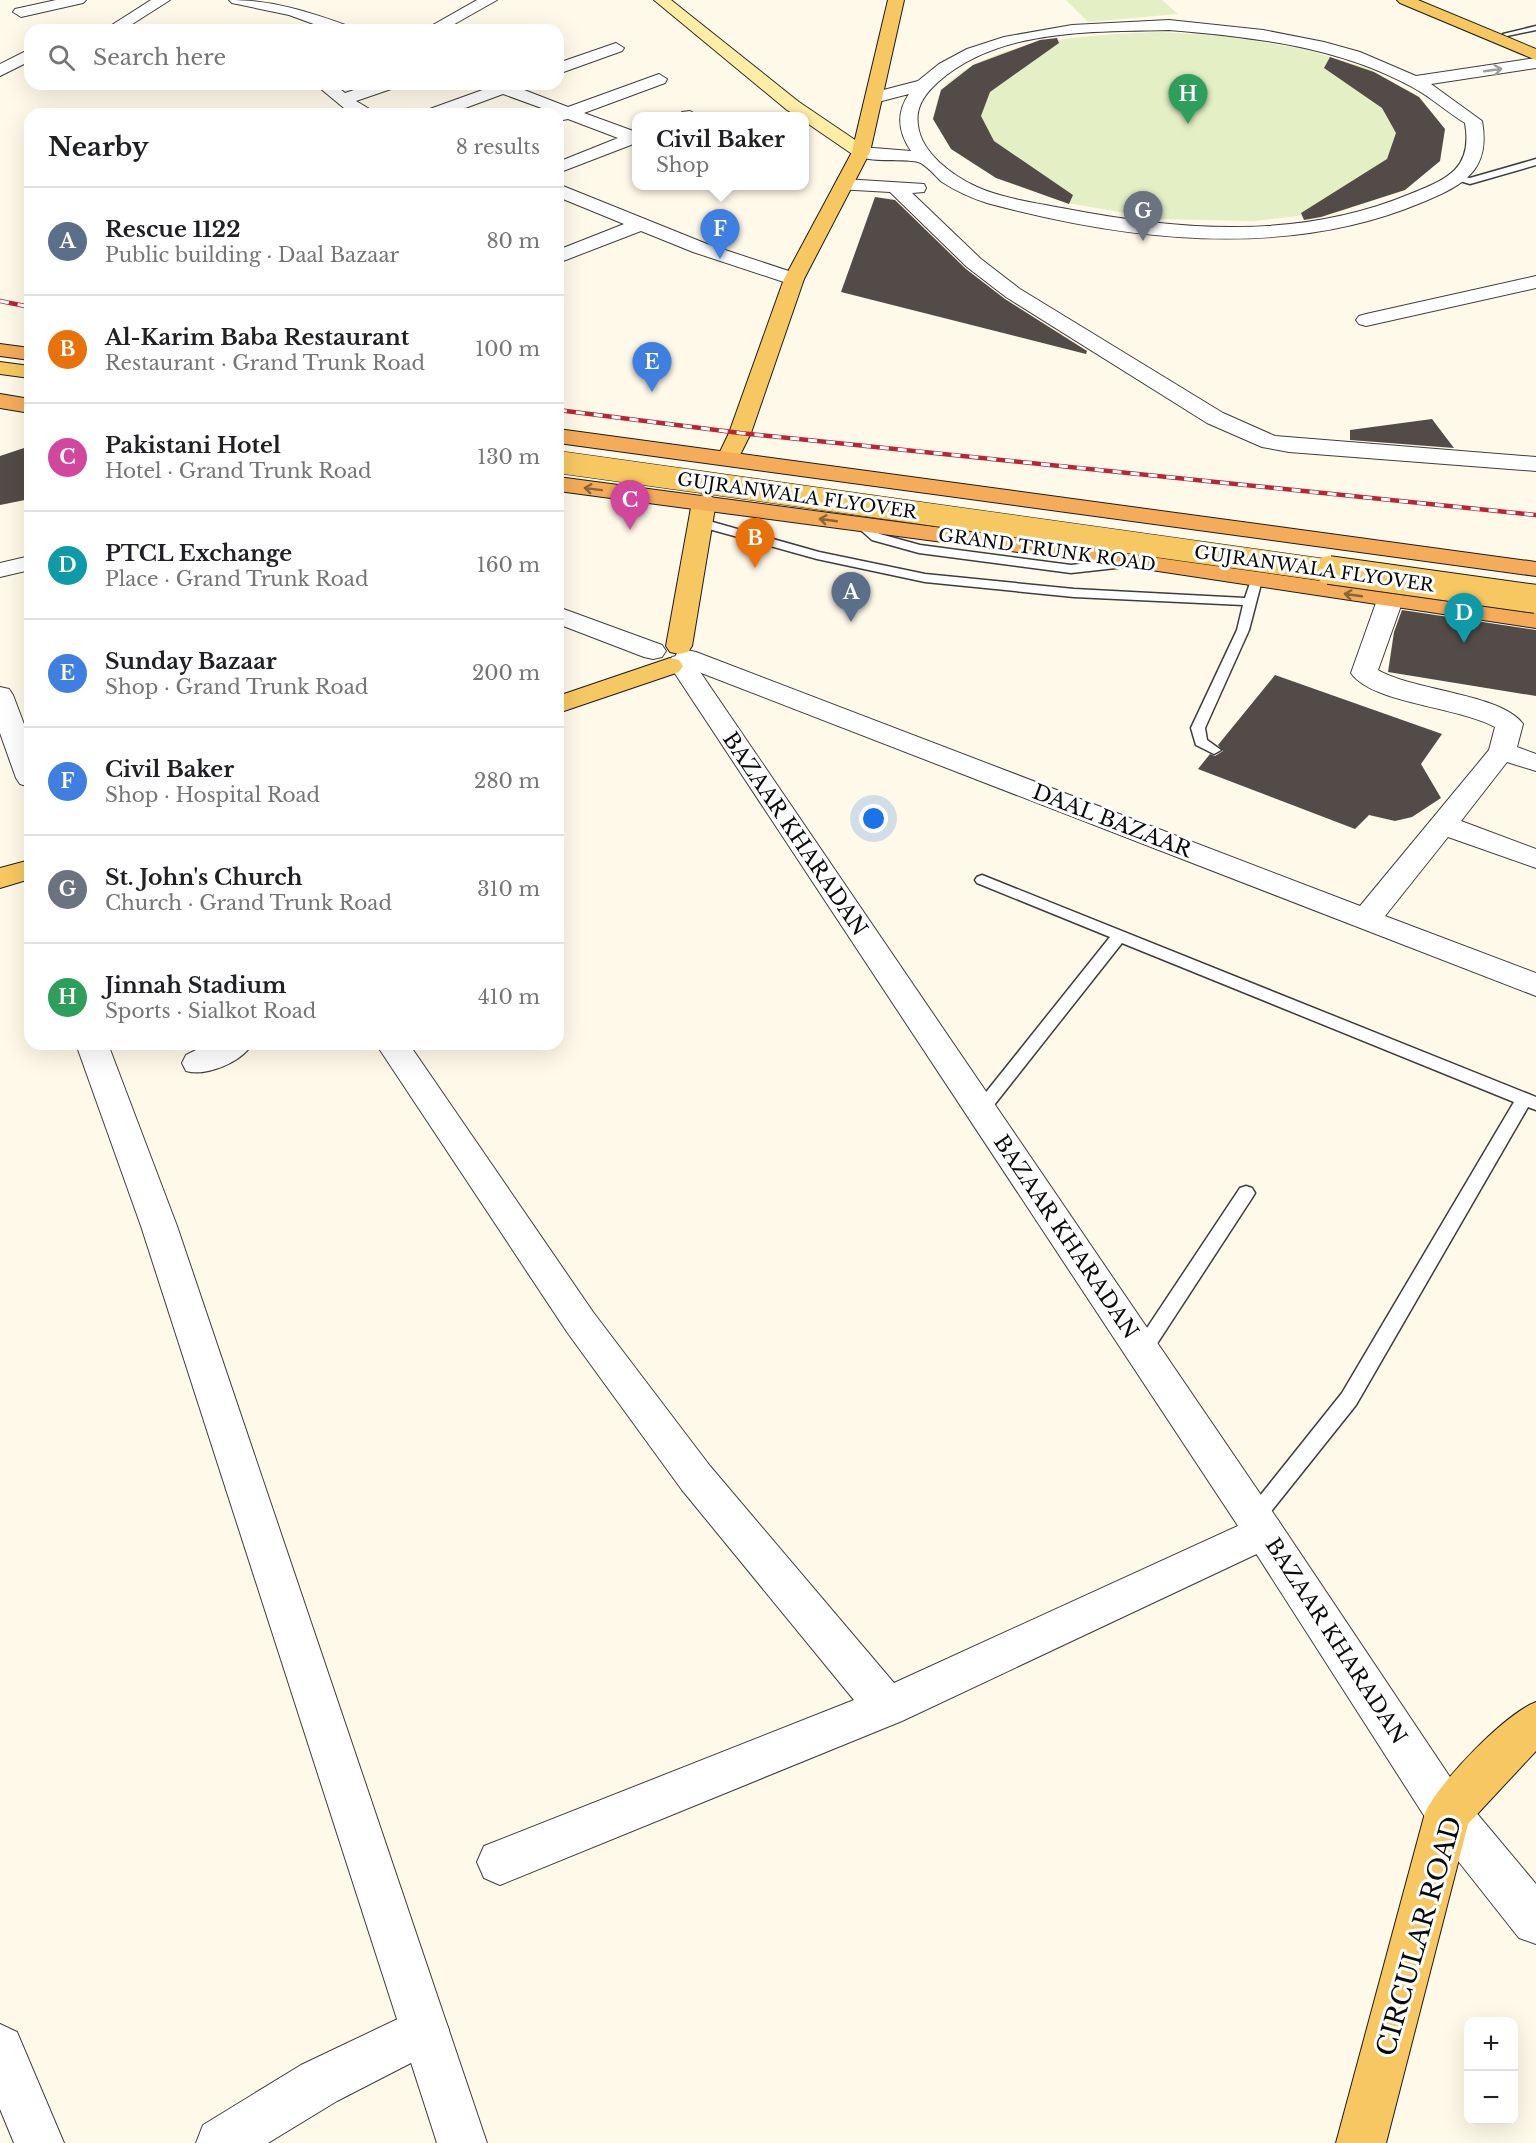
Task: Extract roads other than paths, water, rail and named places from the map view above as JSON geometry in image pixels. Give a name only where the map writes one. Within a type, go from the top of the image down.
[{"type":"highway","points":[[0,350],[24,353]]},
{"type":"highway","points":[[0,401],[24,405]]},
{"type":"highway","points":[[564,437],[1536,569]]},
{"type":"highway","name":"GRAND TRUNK ROAD","points":[[564,485],[703,513],[861,525],[1138,561],[1253,591],[1390,600],[1536,620]]},
{"type":"highway","points":[[1138,561],[1140,514]]},
{"type":"main road","points":[[662,0],[802,112]]},
{"type":"main road","points":[[728,458],[745,419],[794,279],[861,152],[896,0]]},
{"type":"main road","points":[[1406,0],[1536,55]]},
{"type":"main road","points":[[1426,0],[1536,46]]},
{"type":"main road","points":[[809,117],[861,152]]},
{"type":"main road","points":[[0,368],[24,371]]},
{"type":"main road","points":[[0,386],[24,389]]},
{"type":"main road","name":"GUJRANWALA FLYOVER","points":[[564,449],[1536,584]]},
{"type":"main road","name":"GUJRANWALA FLYOVER","points":[[564,463],[1536,599]]},
{"type":"main road","points":[[670,657],[703,513]]},
{"type":"main road","points":[[564,690],[670,657]]},
{"type":"main road","points":[[564,702],[670,657]]},
{"type":"main road","points":[[0,855],[24,864]]},
{"type":"main road","points":[[0,878],[24,868]]},
{"type":"main road","name":"CIRCULAR ROAD","points":[[1361,2143],[1448,1813],[1502,1754],[1536,1722]]},
{"type":"street","points":[[21,12],[78,0]]},
{"type":"street","points":[[122,24],[162,0]]},
{"type":"street","points":[[237,0],[293,11],[329,24]]},
{"type":"street","points":[[293,11],[317,0]]},
{"type":"street","points":[[443,24],[489,0]]},
{"type":"street","points":[[844,185],[967,189],[1094,220],[1175,231],[1258,232],[1334,225],[1398,209],[1458,179],[1470,165],[1476,153],[1473,121],[1478,110],[1468,96],[1442,77],[1374,62],[1312,43],[1242,31],[1169,26],[1097,27],[1032,36],[976,51],[936,72],[913,98],[906,124],[922,157],[967,189]]},
{"type":"street","points":[[564,67],[616,48]]},
{"type":"street","points":[[0,73],[24,58]]},
{"type":"street","points":[[1374,62],[1415,81],[1473,121]]},
{"type":"street","points":[[1415,81],[1536,63]]},
{"type":"street","points":[[0,73],[20,77]]},
{"type":"street","points":[[564,114],[658,79]]},
{"type":"street","points":[[874,98],[924,85]]},
{"type":"street","points":[[331,90],[359,108]]},
{"type":"street","points":[[344,99],[370,90]]},
{"type":"street","points":[[447,108],[491,90]]},
{"type":"street","points":[[513,90],[551,108]]},
{"type":"street","points":[[1441,97],[1468,96]]},
{"type":"street","points":[[564,114],[632,136]]},
{"type":"street","points":[[564,166],[632,138]]},
{"type":"street","points":[[861,152],[922,157]]},
{"type":"street","points":[[896,188],[974,263],[1013,293],[1215,418],[1248,433],[1289,445],[1536,464]]},
{"type":"street","points":[[564,192],[700,248],[794,279]]},
{"type":"street","points":[[564,255],[640,224]]},
{"type":"street","points":[[1366,320],[1536,282]]},
{"type":"street","points":[[0,570],[24,564]]},
{"type":"street","points":[[1366,919],[1502,751],[1509,724],[1500,717],[1472,705],[1375,682],[1364,673],[1390,600]]},
{"type":"street","name":"DAAL BAZAAR","points":[[564,617],[1536,985]]},
{"type":"street","name":"BAZAAR KHARADAN","points":[[670,657],[981,1110],[1259,1525],[1448,1813],[1536,1921]]},
{"type":"street","points":[[0,695],[24,761]]},
{"type":"street","points":[[1502,751],[1536,763]]},
{"type":"street","points":[[1442,824],[1536,859]]},
{"type":"street","points":[[94,1050],[159,1226],[462,2143]]},
{"type":"street","points":[[198,1062],[223,1050]]},
{"type":"street","points":[[396,1050],[580,1322],[696,1478],[887,1707]]},
{"type":"street","points":[[500,1862],[887,1707],[1259,1525]]},
{"type":"street","points":[[221,2143],[319,2082],[425,2030]]},
{"type":"street","points":[[0,2049],[39,2143]]},
{"type":"lane","points":[[1507,34],[1536,28]]},
{"type":"lane","points":[[1458,179],[1470,181],[1536,162]]},
{"type":"lane","points":[[703,513],[817,555],[925,578],[1074,593],[1253,591],[1243,630],[1198,728],[1201,742],[1214,750]]},
{"type":"lane","points":[[982,880],[1530,1102],[1349,1399],[1259,1525]]},
{"type":"lane","points":[[981,1110],[1120,935]]},
{"type":"lane","points":[[1142,1351],[1246,1193]]},
{"type":"railway","points":[[0,301],[24,306]]},
{"type":"railway","points":[[564,411],[740,433],[1536,515]]},
{"type":"place","name":"Jinnah Stadium","points":[[1188,124]]},
{"type":"place","name":"St. John's Church","points":[[1143,241]]},
{"type":"place","name":"Civil Baker","points":[[720,259]]},
{"type":"place","name":"Sunday Bazaar","points":[[652,392]]},
{"type":"place","name":"Pakistani Hotel","points":[[630,530]]},
{"type":"place","name":"Al-Karim Baba Restaurant","points":[[755,568]]},
{"type":"place","name":"Rescue 1122","points":[[851,622]]},
{"type":"place","name":"PTCL Exchange","points":[[1464,643]]}]
